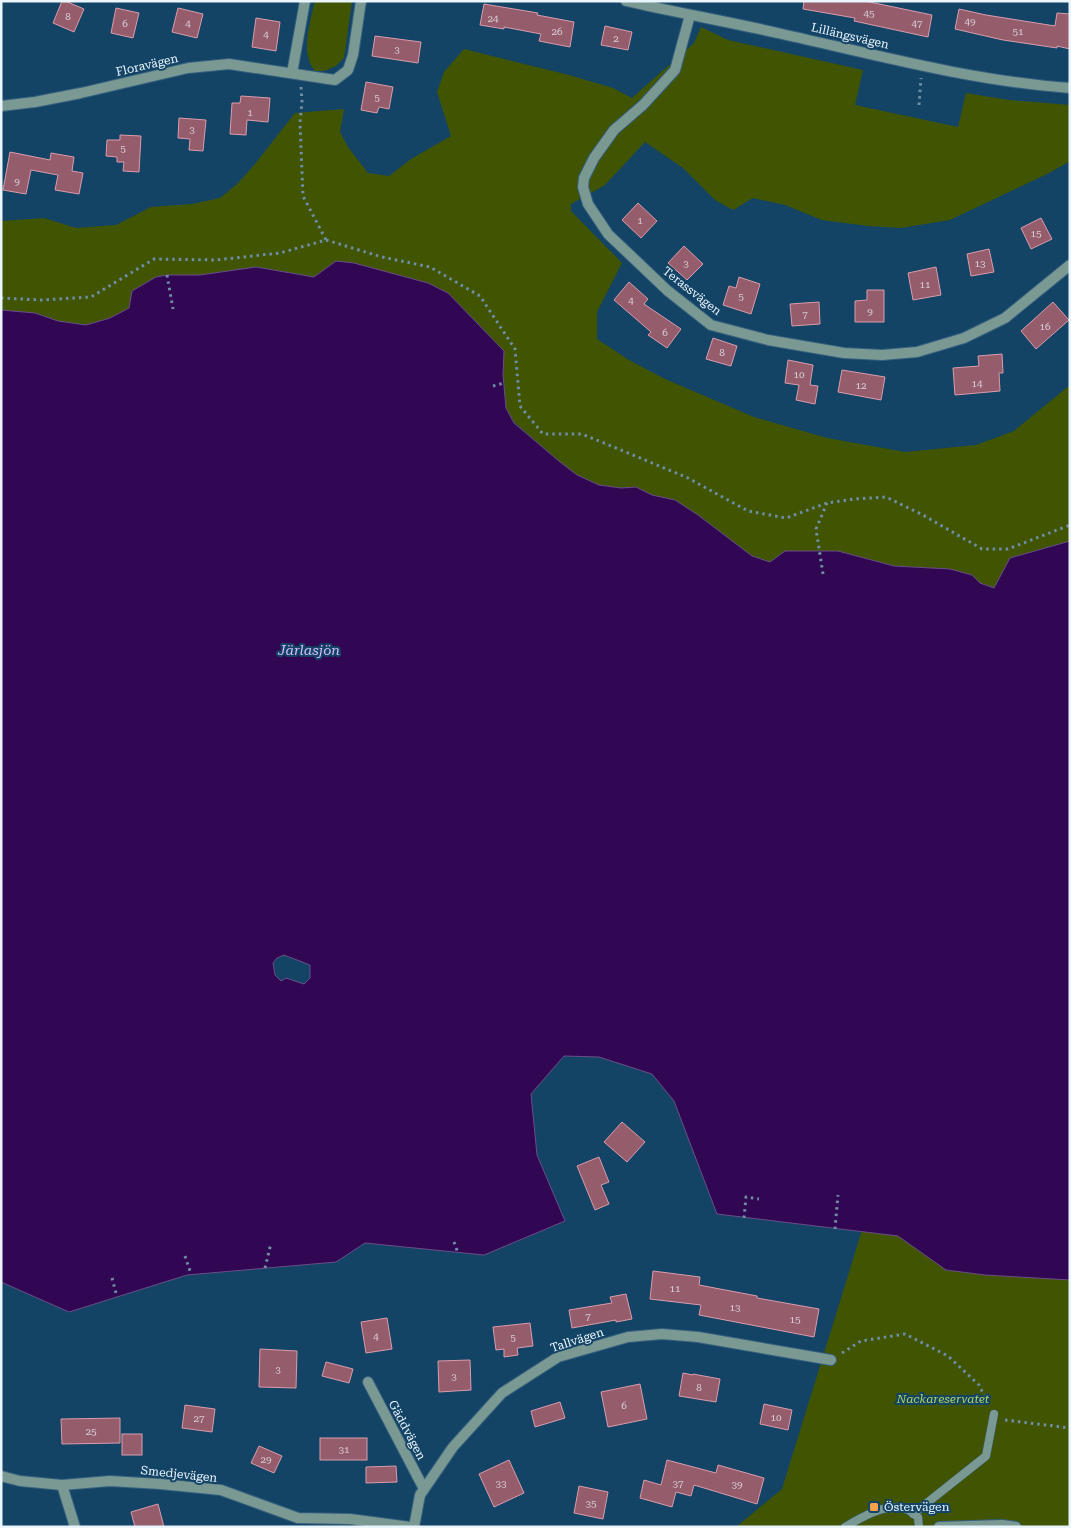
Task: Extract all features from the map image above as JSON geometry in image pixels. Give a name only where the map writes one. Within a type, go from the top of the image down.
[{"type":"street","points":[[296,73],[305,1]]},
{"type":"street","name":"Floravägen","points":[[1,106],[35,102],[81,93],[188,68],[229,64],[335,80],[348,70],[353,55],[361,1]]},
{"type":"street","name":"Lillängsvägen","points":[[626,1],[922,65],[1011,82],[1070,88]]},
{"type":"street","name":"Terassvägen","points":[[690,15],[675,70],[643,106],[614,130],[594,158],[584,178],[583,187],[588,204],[608,234],[668,291],[711,325],[768,340],[844,353],[882,355],[917,352],[964,338],[1005,318],[1070,265]]},
{"type":"street","name":"Tallvägen","points":[[414,1527],[420,1495],[453,1447],[502,1393],[558,1357],[628,1337],[662,1334],[698,1337],[830,1360]]},
{"type":"street","name":"Gäddvägen","points":[[368,1382],[424,1490]]},
{"type":"street","name":"Smedjevägen","points":[[1,1476],[20,1481],[62,1485],[110,1481],[221,1490],[298,1518],[350,1520],[410,1527]]},
{"type":"street","points":[[62,1485],[75,1527]]},
{"type":"street","points":[[939,1527],[1002,1525],[1016,1527]]},
{"type":"lane","points":[[913,1514],[986,1456],[994,1414]]},
{"type":"lane","points":[[845,1527],[865,1516],[884,1509],[908,1510],[918,1517],[919,1527]]},
{"type":"path","points":[[919,105],[922,65]]},
{"type":"path","points":[[296,73],[302,102],[300,124],[303,196],[326,240]]},
{"type":"path","points":[[1,298],[41,300],[92,297],[154,259],[216,260],[271,254],[326,240],[382,257],[430,266],[480,296],[515,349],[520,406],[543,434],[582,434],[686,477],[748,511],[786,518],[827,504],[854,499],[886,497],[923,515],[982,549],[1008,549],[1070,525]]},
{"type":"path","points":[[167,275],[173,309]]},
{"type":"path","points":[[493,386],[504,384]]},
{"type":"path","points":[[822,574],[816,529],[827,504]]},
{"type":"path","points":[[835,1229],[838,1195]]},
{"type":"path","points":[[744,1218],[746,1197],[759,1199]]},
{"type":"path","points":[[454,1242],[458,1252]]},
{"type":"path","points":[[265,1268],[271,1243]]},
{"type":"path","points":[[184,1256],[191,1274]]},
{"type":"path","points":[[112,1278],[117,1297]]},
{"type":"path","points":[[830,1360],[861,1341],[905,1334],[948,1356],[979,1385],[997,1419],[1070,1428]]},
{"type":"green space","points":[[315,1],[352,1],[344,58],[336,66],[324,71],[315,71],[310,64],[308,56],[309,28]]},
{"type":"green space","points":[[701,27],[728,40],[863,70],[855,105],[958,127],[966,93],[1009,100],[1070,105],[1070,161],[950,220],[901,228],[868,226],[822,220],[785,205],[753,198],[733,210],[715,200],[683,168],[645,142],[605,185],[571,204],[571,211],[622,263],[597,312],[597,339],[629,360],[665,379],[754,417],[827,438],[905,452],[976,445],[1014,431],[1070,385],[1070,541],[1010,558],[994,588],[980,583],[972,575],[950,569],[894,566],[838,551],[785,551],[770,562],[752,556],[675,500],[652,495],[636,487],[621,488],[599,485],[577,475],[514,422],[506,408],[503,375],[504,351],[448,293],[428,283],[336,261],[314,277],[256,267],[200,275],[156,277],[132,291],[130,308],[110,318],[86,325],[58,321],[35,313],[1,310],[2,221],[44,218],[76,228],[116,225],[151,207],[192,204],[220,198],[237,184],[255,164],[295,113],[344,109],[340,132],[348,147],[368,173],[389,176],[411,159],[451,136],[437,92],[444,72],[464,49],[569,75],[613,88],[632,98],[694,43]]},
{"type":"green space","name":"Nackareservatet","points":[[1070,891],[1070,1527],[736,1527],[782,1489],[862,1230]]},
{"type":"water","name":"Järlasjön","points":[[336,261],[354,263],[428,283],[448,293],[504,351],[503,375],[506,408],[514,423],[577,475],[599,485],[621,488],[636,487],[652,495],[675,500],[752,556],[770,562],[785,551],[838,551],[894,566],[950,569],[972,575],[980,583],[994,588],[1010,558],[1070,541],[1070,1280],[985,1275],[946,1270],[898,1236],[717,1214],[674,1101],[652,1074],[599,1057],[564,1056],[531,1094],[537,1155],[565,1221],[484,1255],[365,1243],[336,1262],[187,1275],[69,1312],[1,1282],[1,310],[35,313],[58,321],[86,325],[110,318],[129,308],[132,291],[156,277],[200,275],[256,267],[314,277]],"holes":[[[284,955],[310,965],[310,978],[304,984],[286,978],[281,981],[275,975],[273,963],[277,958]]]},
{"type":"building","points":[[62,1],[84,9],[74,32],[53,23]]},
{"type":"building","points":[[804,1],[865,1],[932,15],[928,37],[854,21],[855,18],[803,9]]},
{"type":"building","points":[[484,4],[538,13],[537,15],[574,22],[570,47],[539,41],[541,34],[504,27],[504,29],[480,25]]},
{"type":"building","points":[[116,8],[139,13],[133,38],[111,33]]},
{"type":"building","points":[[178,8],[203,14],[197,38],[172,32]]},
{"type":"building","points":[[959,9],[1055,26],[1057,13],[1070,14],[1070,49],[1003,40],[955,29]]},
{"type":"building","points":[[256,18],[280,22],[276,51],[252,47]]},
{"type":"building","points":[[605,26],[632,32],[628,50],[601,45]]},
{"type":"building","points":[[375,36],[421,42],[418,63],[372,56]]},
{"type":"building","points":[[366,82],[393,87],[389,109],[379,107],[377,113],[361,110]]},
{"type":"building","points":[[241,96],[270,98],[268,122],[247,120],[246,135],[230,134],[232,103],[240,103]]},
{"type":"building","points":[[179,118],[206,120],[203,151],[189,150],[190,139],[178,138]]},
{"type":"building","points":[[120,135],[141,136],[139,172],[123,171],[124,162],[117,162],[117,157],[106,156],[107,140],[120,140]]},
{"type":"building","points":[[10,152],[50,160],[51,153],[74,157],[72,171],[83,173],[79,194],[55,190],[58,175],[31,170],[26,194],[3,190]]},
{"type":"building","points":[[638,203],[657,221],[641,238],[622,220]]},
{"type":"building","points":[[1041,218],[1052,239],[1031,249],[1021,228]]},
{"type":"building","points":[[684,246],[703,264],[687,280],[668,263]]},
{"type":"building","points":[[989,249],[994,272],[971,276],[967,254]]},
{"type":"building","points":[[936,267],[941,295],[913,300],[908,273]]},
{"type":"building","points":[[739,277],[760,284],[751,314],[723,305],[729,286],[736,288]]},
{"type":"building","points":[[629,282],[648,299],[644,304],[681,329],[667,348],[648,335],[651,332],[614,300]]},
{"type":"building","points":[[867,290],[884,290],[884,322],[855,322],[855,301],[867,300]]},
{"type":"building","points":[[819,302],[820,324],[792,326],[790,304]]},
{"type":"building","points":[[1053,302],[1069,320],[1036,349],[1021,331]]},
{"type":"building","points":[[713,338],[737,346],[731,366],[706,359]]},
{"type":"building","points":[[1002,354],[1003,373],[999,373],[1000,391],[955,395],[953,368],[979,366],[978,356]]},
{"type":"building","points":[[788,360],[813,365],[810,385],[818,386],[815,404],[796,400],[799,385],[785,383]]},
{"type":"building","points":[[842,370],[885,377],[881,400],[838,392]]},
{"type":"building","points":[[622,1122],[645,1142],[627,1162],[604,1142]]},
{"type":"building","points":[[599,1157],[609,1182],[601,1185],[609,1204],[595,1210],[577,1166]]},
{"type":"building","points":[[653,1271],[700,1277],[699,1285],[819,1309],[814,1337],[699,1315],[701,1305],[650,1299]]},
{"type":"building","points":[[626,1294],[632,1319],[572,1328],[569,1310],[612,1303],[610,1297]]},
{"type":"building","points":[[387,1318],[392,1349],[366,1353],[361,1322]]},
{"type":"building","points":[[530,1323],[533,1346],[517,1348],[518,1355],[504,1357],[504,1349],[496,1350],[493,1327]]},
{"type":"building","points":[[260,1349],[297,1351],[296,1388],[259,1387]]},
{"type":"building","points":[[470,1360],[471,1390],[439,1392],[438,1361]]},
{"type":"building","points":[[326,1362],[353,1369],[349,1383],[322,1376]]},
{"type":"building","points":[[683,1373],[720,1379],[716,1402],[679,1396]]},
{"type":"building","points":[[640,1384],[647,1419],[608,1427],[601,1392]]},
{"type":"building","points":[[560,1402],[565,1418],[535,1427],[531,1411]]},
{"type":"building","points":[[764,1404],[792,1410],[788,1430],[760,1424]]},
{"type":"building","points":[[185,1405],[215,1409],[212,1432],[182,1428]]},
{"type":"building","points":[[120,1418],[120,1443],[62,1444],[61,1419]]},
{"type":"building","points":[[122,1434],[142,1434],[142,1455],[122,1455]]},
{"type":"building","points":[[320,1438],[367,1438],[367,1460],[320,1460]]},
{"type":"building","points":[[259,1446],[282,1456],[274,1473],[251,1463]]},
{"type":"building","points":[[509,1460],[524,1493],[494,1507],[479,1474]]},
{"type":"building","points":[[667,1460],[716,1473],[718,1465],[764,1478],[757,1504],[694,1485],[691,1496],[676,1492],[672,1507],[640,1498],[644,1480],[661,1485]]},
{"type":"building","points":[[396,1466],[397,1482],[366,1483],[366,1467]]},
{"type":"building","points":[[579,1486],[608,1492],[603,1519],[574,1513]]},
{"type":"building","points":[[158,1504],[164,1527],[135,1527],[131,1512]]},
{"type":"place","name":"Östervägen","points":[[874,1507]]}]
